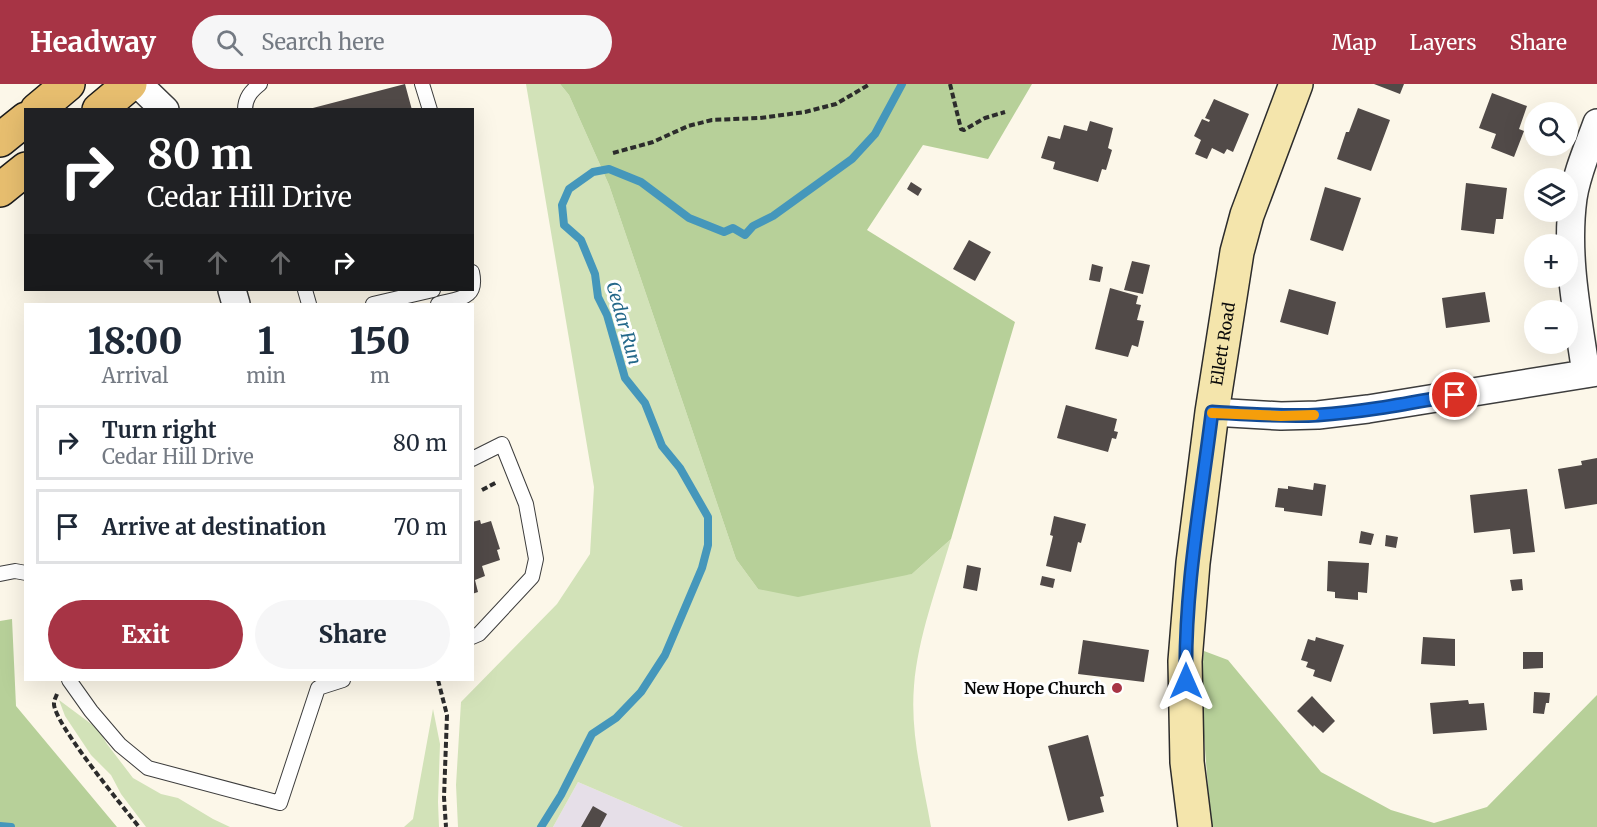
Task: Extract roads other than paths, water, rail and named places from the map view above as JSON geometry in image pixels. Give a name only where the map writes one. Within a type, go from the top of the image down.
[{"type":"main road","points":[[39,108],[68,84]]},
{"type":"main road","points":[[101,108],[130,84]]},
{"type":"main road","points":[[0,141],[24,121]]},
{"type":"main road","points":[[0,190],[24,171]]},
{"type":"street","points":[[138,84],[163,108]]},
{"type":"street","name":"Ellett Road","points":[[1195,827],[1187,762],[1186,652],[1193,563],[1212,412],[1237,252],[1247,215],[1296,84]]},
{"type":"street","points":[[1212,412],[1281,416],[1318,415],[1592,373],[1572,274],[1570,235],[1578,177],[1597,123]]},
{"type":"lane","points":[[245,108],[245,102],[260,84]]},
{"type":"lane","points":[[422,84],[429,108]]},
{"type":"lane","points":[[377,303],[429,291]]},
{"type":"lane","points":[[442,303],[466,297],[473,291]]},
{"type":"lane","points":[[474,458],[502,444],[526,504],[536,559],[532,577],[479,634],[474,636]]},
{"type":"lane","points":[[0,574],[15,571],[24,573]]},
{"type":"lane","points":[[64,683],[120,745],[148,768],[280,802],[318,688],[340,681]]},
{"type":"waterway","name":"Cedar Run","points":[[541,827],[561,795],[592,734],[616,718],[641,692],[665,655],[702,568],[708,545],[708,517],[680,468],[662,446],[645,403],[625,378],[607,315],[598,297],[595,274],[581,240],[564,225],[562,205],[569,189],[593,172],[609,169],[641,182],[689,218],[724,232],[733,228],[745,235],[753,226],[773,216],[852,159],[875,134],[902,84]]},
{"type":"waterway","name":"Cedar Run","points":[[0,826],[11,827]]},
{"type":"place","name":"New Hope Church","points":[[1117,688]]}]
